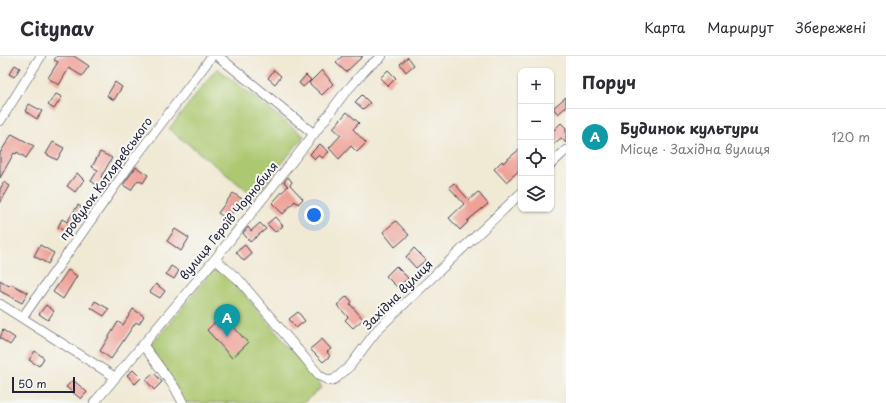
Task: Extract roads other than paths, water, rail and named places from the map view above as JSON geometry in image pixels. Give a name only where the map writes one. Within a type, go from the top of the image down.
[{"type":"street","points":[[0,120],[41,56]]},
{"type":"street","name":"провулок Котляревського","points":[[22,318],[132,162],[212,56]]},
{"type":"street","points":[[218,56],[314,134]]},
{"type":"street","name":"вулиця Героїв Чорнобиля","points":[[94,403],[215,259],[354,82],[382,56]]},
{"type":"street","points":[[554,161],[566,150]]},
{"type":"street","name":"Західна вулиця","points":[[215,259],[240,281],[320,376],[330,381],[340,376],[350,366],[378,329],[518,196]]},
{"type":"street","points":[[0,304],[115,377]]},
{"type":"street","points":[[143,346],[175,388],[183,403]]},
{"type":"place","name":"Будинок культури","points":[[227,337]]}]
